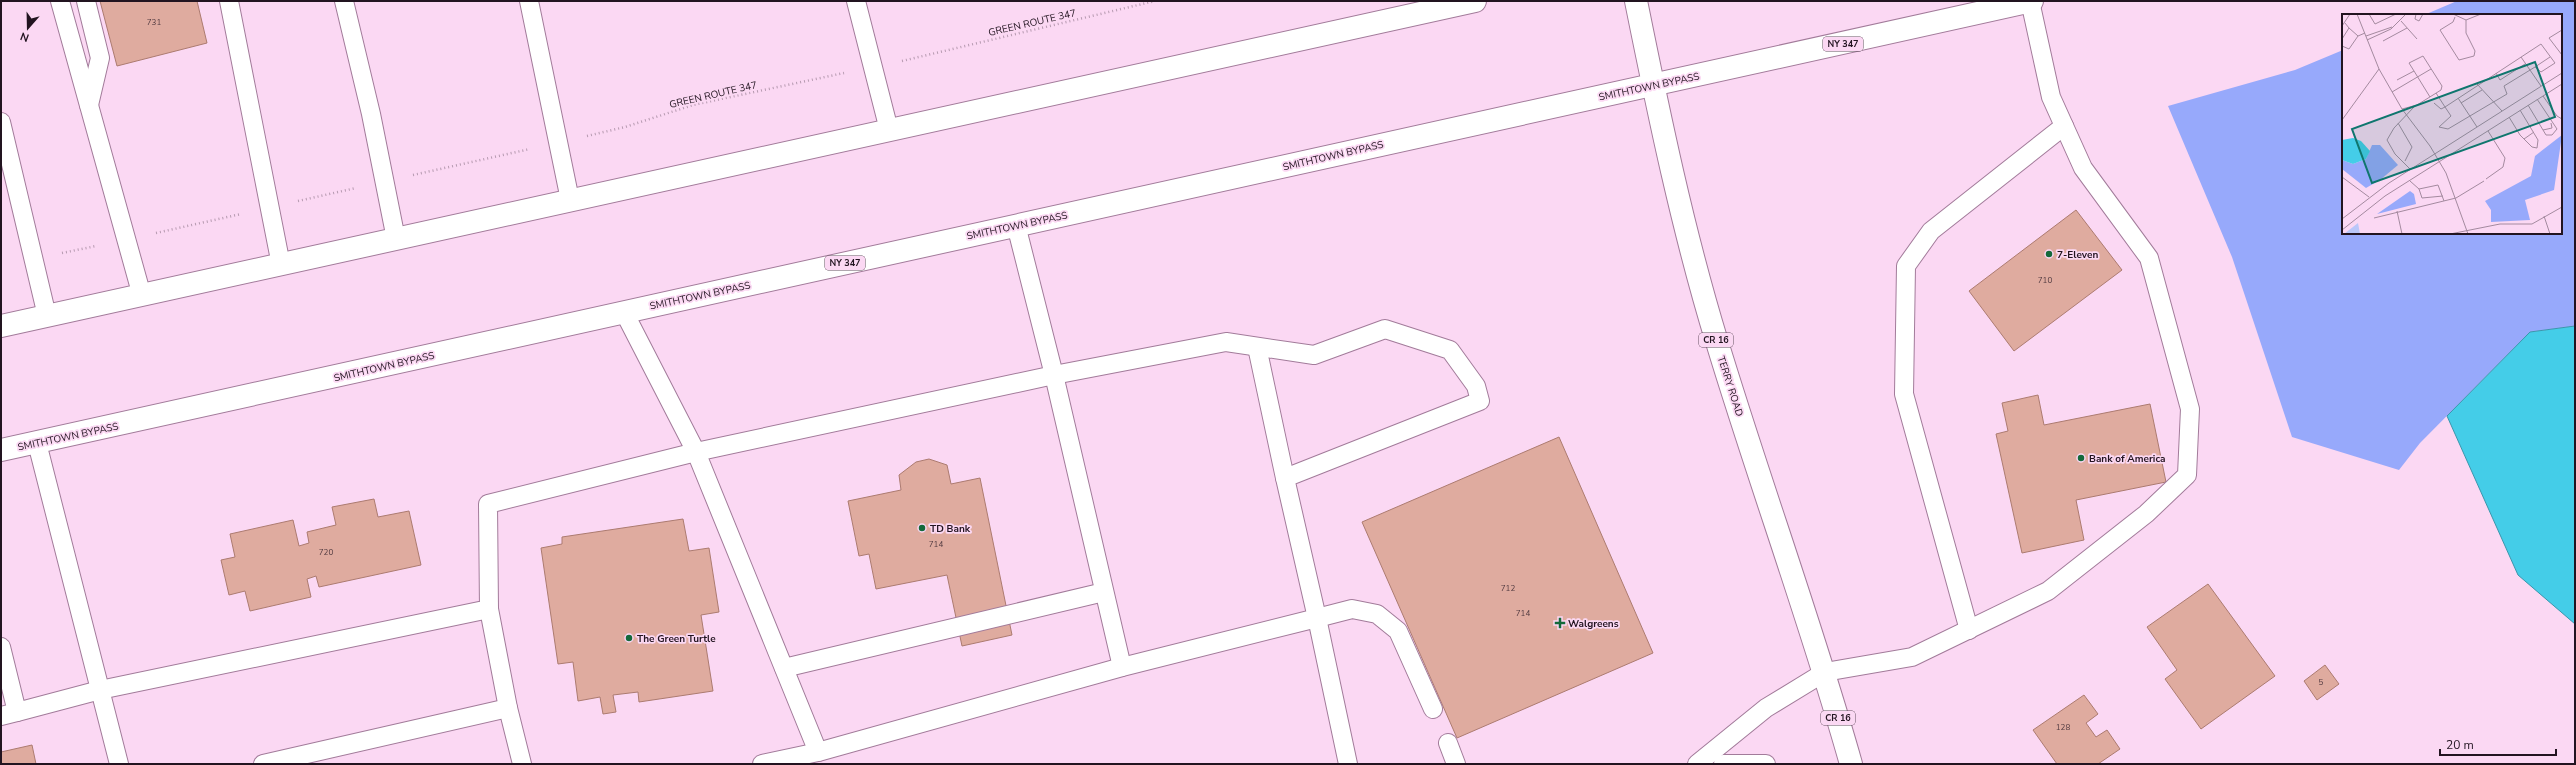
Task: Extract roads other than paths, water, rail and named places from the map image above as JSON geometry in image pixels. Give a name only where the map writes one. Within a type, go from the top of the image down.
[{"type":"main road","points":[[1,326],[1475,1]]},
{"type":"main road","name":"TERRY ROAD","points":[[1636,1],[1653,85],[1678,194],[1717,341],[1825,672],[1851,764]]},
{"type":"main road","name":"SMITHTOWN BYPASS","points":[[1,450],[2031,1]]},
{"type":"lane","points":[[60,1],[88,107],[142,296]]},
{"type":"lane","points":[[86,1],[100,58],[88,107]]},
{"type":"lane","points":[[229,1],[281,265]]},
{"type":"lane","points":[[344,1],[371,114],[396,239]]},
{"type":"lane","points":[[529,1],[570,200]]},
{"type":"lane","points":[[856,1],[889,130]]},
{"type":"lane","points":[[1696,764],[1766,708],[1825,672],[1912,657],[2048,591],[2146,514],[2187,475],[2190,409],[2149,258],[2083,168],[2051,97],[2031,1]]},
{"type":"lane","points":[[1,122],[47,316]]},
{"type":"lane","points":[[1969,630],[1904,394],[1906,266],[1931,231],[2064,126]]},
{"type":"lane","points":[[1016,225],[1054,375],[1122,667]]},
{"type":"lane","points":[[624,312],[696,452],[818,752]]},
{"type":"lane","points":[[522,764],[508,708],[489,609],[488,504],[696,452],[1054,375],[1226,342],[1314,355],[1385,329],[1450,350],[1476,386],[1480,401],[1285,478]]},
{"type":"lane","points":[[1257,346],[1348,764]]},
{"type":"lane","points":[[37,443],[119,764]]},
{"type":"lane","points":[[784,668],[1104,592]]},
{"type":"lane","points":[[1,647],[9,714],[100,690],[489,609]]},
{"type":"lane","points":[[762,764],[818,752],[1122,667],[1352,609],[1377,614],[1398,631],[1432,709]]},
{"type":"lane","points":[[263,764],[508,708]]},
{"type":"lane","points":[[1448,743],[1456,764]]},
{"type":"lane","points":[[1723,764],[1766,764]]},
{"type":"place","name":"7-Eleven","points":[[2049,254]]},
{"type":"place","name":"Bank of America","points":[[2081,458]]},
{"type":"place","name":"TD Bank","points":[[922,528]]},
{"type":"place","name":"Walgreens","points":[[1560,623]]},
{"type":"place","name":"The Green Turtle","points":[[629,638]]}]
